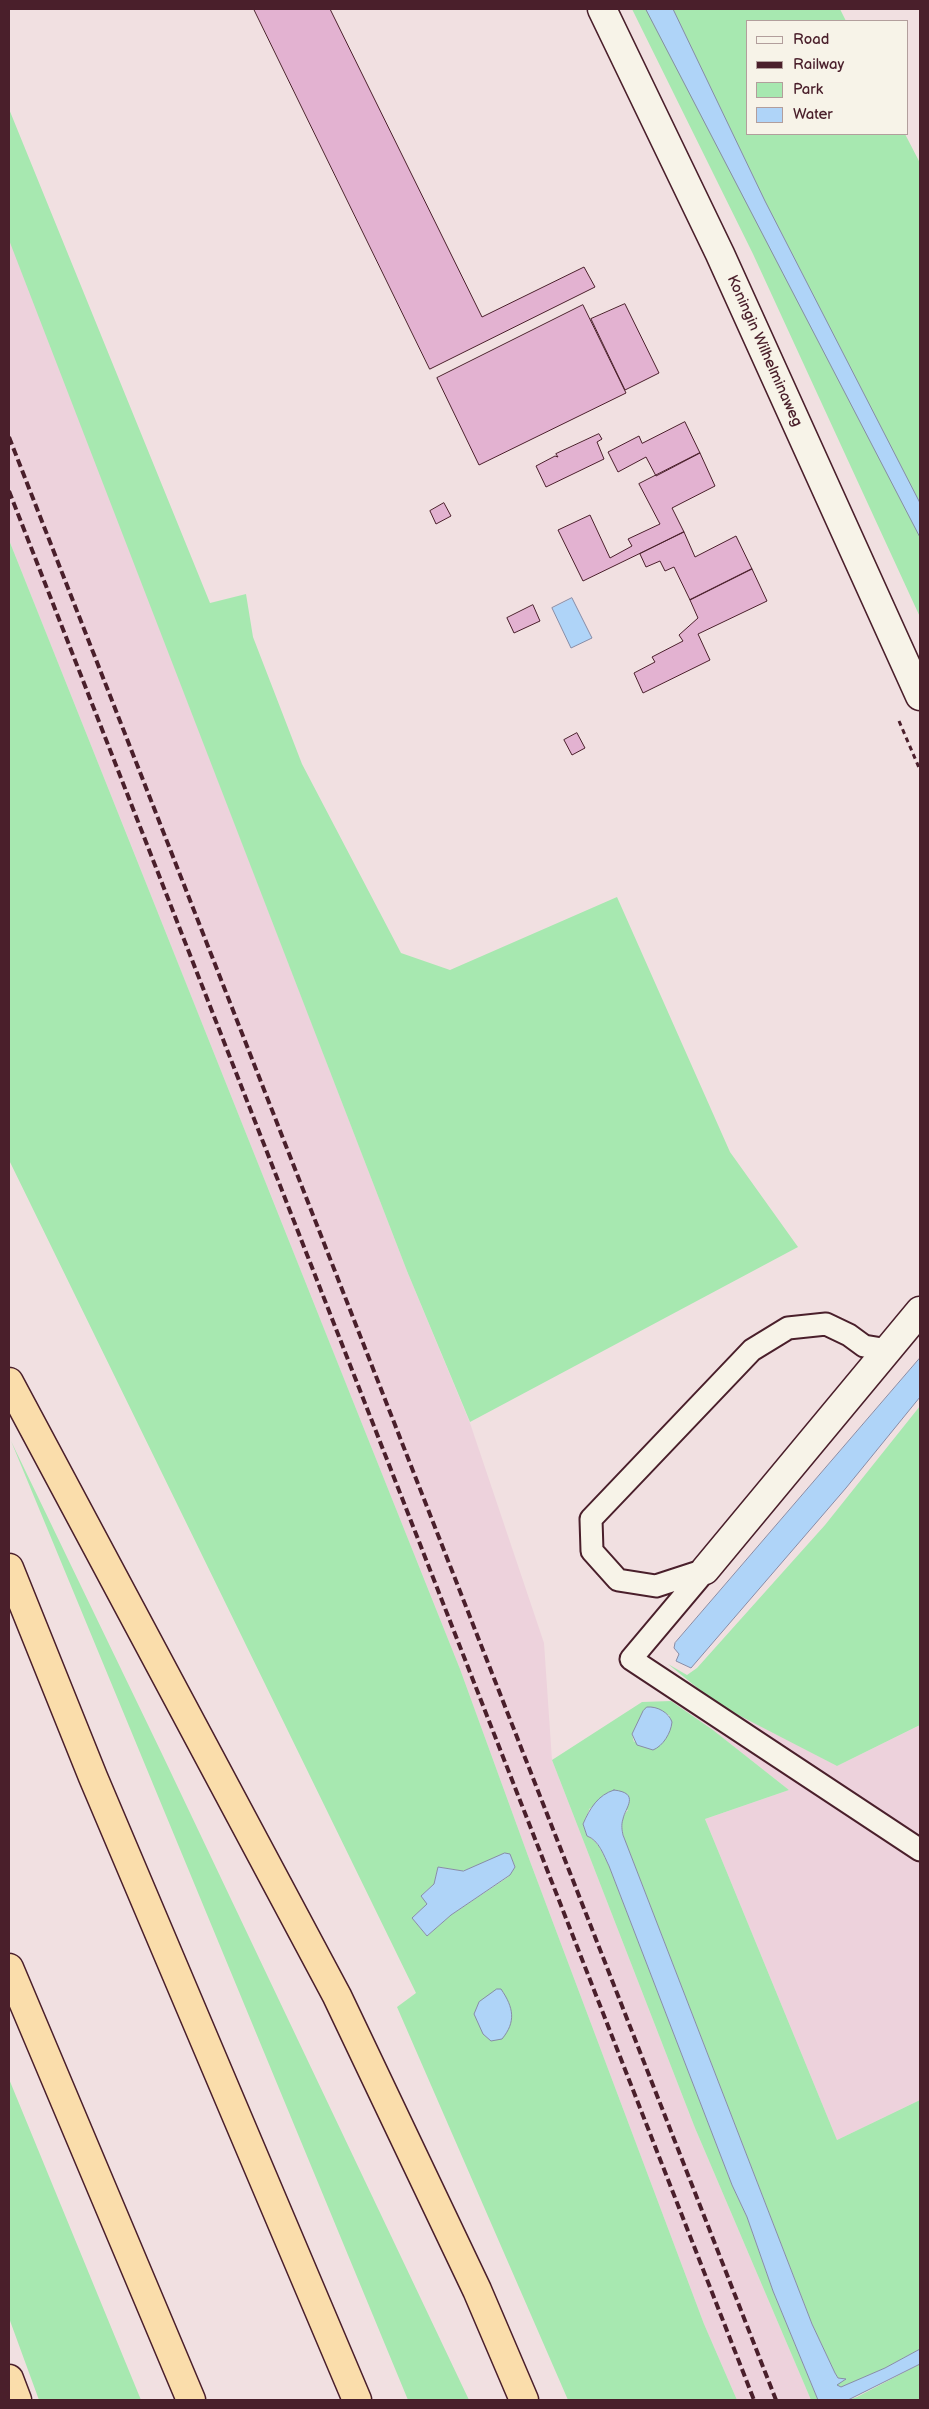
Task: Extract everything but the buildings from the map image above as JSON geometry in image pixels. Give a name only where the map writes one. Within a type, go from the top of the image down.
[{"type":"highway","points":[[9,1382],[337,1996],[477,2290],[524,2400]]},
{"type":"highway","points":[[9,1568],[93,1777],[357,2400]]},
{"type":"highway","points":[[9,1968],[191,2400]]},
{"type":"highway","points":[[9,2379],[17,2400]]},
{"type":"main road","name":"Koningin Wilhelminaweg","points":[[602,9],[720,254],[920,696]]},
{"type":"main road","points":[[705,1570],[920,1311]]},
{"type":"lane","points":[[705,1570],[656,1586],[618,1580],[592,1551],[591,1518],[752,1350],[788,1328],[826,1324],[849,1335],[864,1346],[888,1350]]},
{"type":"lane","points":[[705,1570],[631,1658],[920,1850]]},
{"type":"shaded area","points":[[9,237],[407,1271],[470,1423],[544,1643],[552,1760],[695,2128],[811,2400],[737,2400],[704,2324],[531,1864],[460,1669],[9,540]]},
{"type":"shaded area","points":[[688,1681],[704,1695],[837,1766],[920,1725],[920,2100],[837,2140],[705,1819],[789,1790],[713,1730],[671,1701]]},
{"type":"green space","points":[[632,9],[840,9],[846,20],[746,20],[746,135],[906,135],[920,163],[920,617],[753,254]]},
{"type":"green space","points":[[9,109],[210,603],[246,594],[253,637],[302,764],[401,953],[450,970],[617,897],[730,1152],[798,1247],[470,1422],[407,1271],[9,240]]},
{"type":"green space","points":[[9,540],[460,1669],[531,1864],[704,2324],[737,2400],[568,2400],[397,2007],[416,1993],[9,1160]],"holes":[[[510,1854],[515,1867],[508,1877],[451,1915],[427,1936],[412,1918],[428,1904],[421,1896],[434,1884],[438,1867],[463,1871]]]},
{"type":"green space","points":[[920,1406],[920,1725],[837,1766],[717,1704],[668,1664],[687,1675],[697,1668],[825,1525]]},
{"type":"green space","points":[[11,1441],[163,1756],[469,2400],[408,2400]]},
{"type":"green space","points":[[671,1701],[713,1730],[789,1790],[705,1819],[837,2140],[920,2100],[920,2349],[885,2368],[840,2388],[836,2384],[845,2380],[838,2378],[835,2373],[812,2324],[626,1843],[622,1824],[628,1810],[590,1808],[583,1824],[587,1836],[598,1845],[609,1866],[732,2185],[747,2217],[773,2291],[818,2400],[811,2400],[695,2128],[552,1760],[642,1702]],"holes":[[[654,1707],[670,1716],[634,1742],[632,1734]]]},
{"type":"green space","points":[[9,2079],[141,2400],[39,2400],[9,2318]]},
{"type":"green space","points":[[920,2364],[920,2400],[848,2400],[857,2397]]},
{"type":"water","points":[[646,9],[673,9],[765,201],[920,503],[920,537]]},
{"type":"water","points":[[572,598],[592,638],[571,648],[552,608]]},
{"type":"water","points":[[920,1358],[920,1397],[846,1488],[691,1668],[676,1661],[679,1654],[674,1648],[675,1643]]},
{"type":"water","points":[[647,1707],[662,1711],[672,1722],[666,1739],[653,1750],[637,1745],[632,1734],[643,1711]]},
{"type":"water","points":[[614,1790],[627,1794],[629,1798],[622,1823],[623,1835],[812,2324],[838,2378],[846,2379],[837,2385],[841,2387],[885,2368],[920,2349],[920,2364],[848,2400],[818,2400],[773,2291],[747,2217],[732,2185],[609,1866],[598,1845],[587,1836],[583,1824],[589,1813],[603,1795]]},
{"type":"water","points":[[505,1853],[510,1854],[515,1867],[510,1875],[451,1915],[427,1936],[412,1918],[427,1904],[421,1896],[434,1884],[438,1867],[463,1871]]},
{"type":"water","points":[[497,1989],[501,1989],[509,2002],[512,2015],[507,2033],[502,2039],[491,2041],[483,2034],[474,2014],[479,2002]]},
{"type":"railway","points":[[9,437],[776,2400]]},
{"type":"railway","points":[[9,491],[754,2400]]}]
